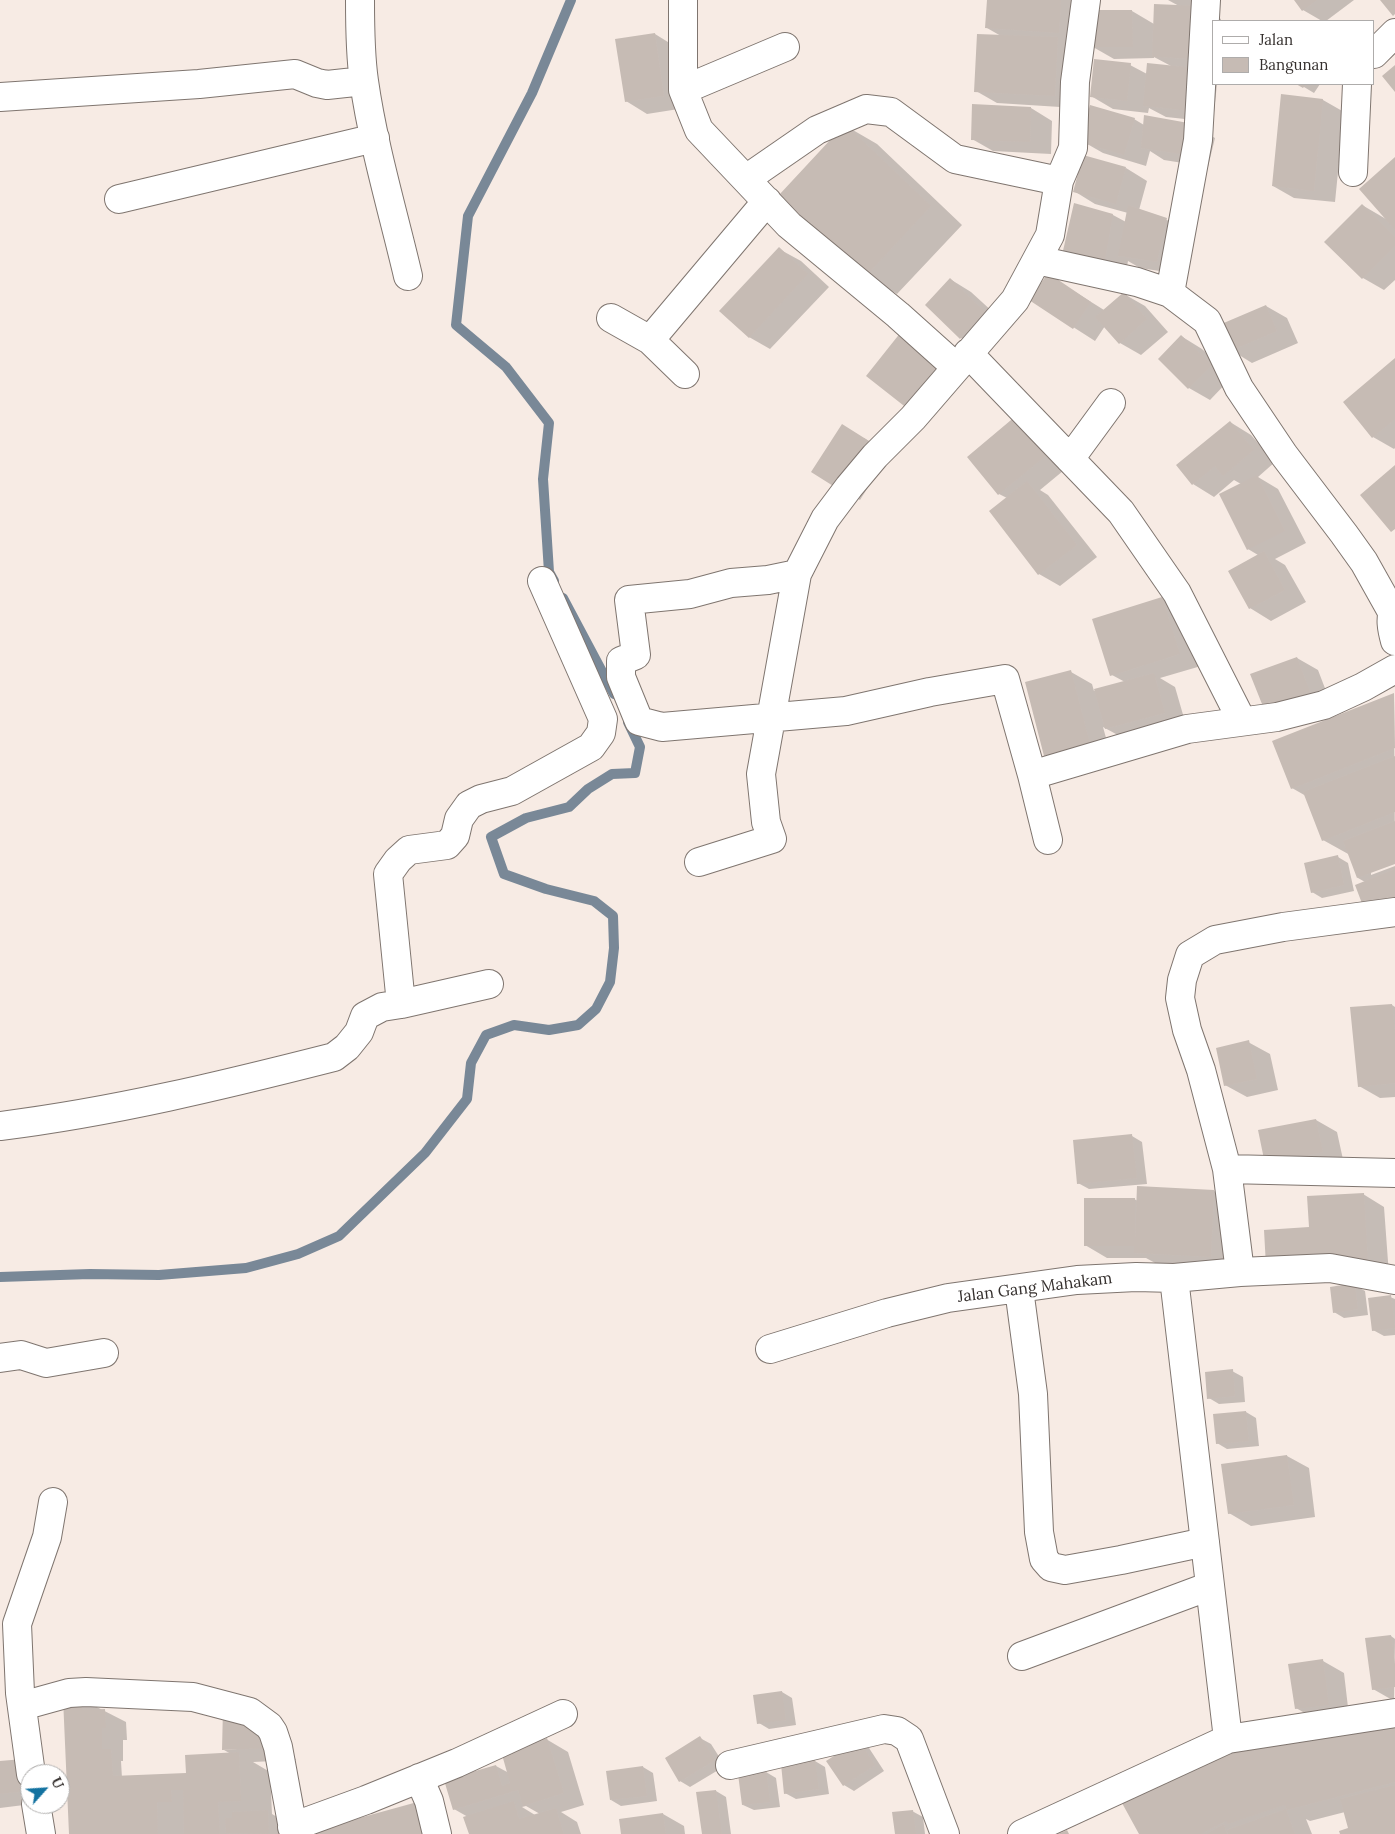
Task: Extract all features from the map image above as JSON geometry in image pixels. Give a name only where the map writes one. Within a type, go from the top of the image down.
[{"type":"street","points":[[360,0],[360,33],[364,81],[375,138],[408,276]]},
{"type":"street","points":[[683,0],[683,90],[699,130],[789,225],[898,315],[962,360],[1070,459],[1121,512],[1177,593],[1242,721]]},
{"type":"street","points":[[699,862],[772,839],[766,822],[761,774],[797,574],[825,519],[875,456],[913,418],[1015,300],[1050,235],[1059,181],[1072,148],[1076,82],[1086,0]]},
{"type":"street","points":[[1170,293],[1198,140],[1206,0]]},
{"type":"street","points":[[1375,53],[1395,33]]},
{"type":"street","points":[[683,90],[784,48]]},
{"type":"street","points":[[0,97],[199,84],[295,74],[316,83],[327,85],[364,81]]},
{"type":"street","points":[[1353,172],[1357,85]]},
{"type":"street","points":[[746,179],[817,130],[866,109],[891,112],[954,160],[1059,181]]},
{"type":"street","points":[[119,198],[375,138]]},
{"type":"street","points":[[650,340],[767,201]]},
{"type":"street","points":[[1037,260],[1137,282],[1170,293],[1207,322],[1239,388],[1284,455],[1359,555],[1394,609],[1392,626],[1395,641]]},
{"type":"street","points":[[611,318],[650,340],[685,374]]},
{"type":"street","points":[[1070,459],[1111,403]]},
{"type":"street","points":[[797,574],[768,580],[731,583],[690,594],[629,600],[636,655],[622,661],[621,677],[639,721],[662,728],[846,711],[930,692],[1005,679],[1048,840]]},
{"type":"street","points":[[401,1004],[388,874],[398,860],[410,850],[447,845],[456,836],[460,818],[469,805],[481,799],[512,791],[527,783],[592,746],[601,733],[603,719],[542,581]]},
{"type":"street","points":[[1032,775],[1187,729],[1277,717],[1324,705],[1395,670]]},
{"type":"street","points":[[1240,1272],[1227,1169],[1201,1070],[1187,1030],[1180,998],[1182,980],[1190,955],[1215,940],[1283,927],[1395,912]]},
{"type":"street","points":[[0,1126],[57,1119],[218,1086],[334,1057],[348,1047],[359,1032],[365,1016],[382,1007],[489,984]]},
{"type":"street","points":[[1227,1169],[1395,1173]]},
{"type":"street","name":"Jalan Gang Mahakam","points":[[770,1350],[895,1311],[948,1298],[1077,1280],[1136,1277],[1174,1278],[1240,1272],[1330,1268],[1395,1280]]},
{"type":"street","points":[[1174,1278],[1228,1739]]},
{"type":"street","points":[[1019,1289],[1033,1394],[1039,1532],[1044,1559],[1051,1567],[1065,1570],[1205,1542]]},
{"type":"street","points":[[0,1358],[21,1355],[46,1363],[104,1353]]},
{"type":"street","points":[[30,1764],[22,1706],[17,1624],[48,1537],[53,1502]]},
{"type":"street","points":[[1022,1656],[1210,1586]]},
{"type":"street","points":[[22,1706],[70,1693],[86,1692],[193,1697],[250,1712],[269,1726],[273,1732],[278,1747],[293,1831],[457,1763],[563,1714]]},
{"type":"street","points":[[1022,1834],[1228,1739],[1395,1713]]},
{"type":"street","points":[[730,1765],[884,1729],[898,1731],[909,1738],[945,1834]]},
{"type":"street","points":[[420,1778],[429,1801],[437,1834]]},
{"type":"street","points":[[38,1814],[41,1834]]},
{"type":"building","points":[[987,0],[1061,0],[1059,33],[985,28]]},
{"type":"building","points":[[1294,0],[1317,0],[1302,11]]},
{"type":"building","points":[[1380,0],[1395,0],[1395,14],[1393,16]]},
{"type":"building","points":[[1154,4],[1200,6],[1199,59],[1152,57]]},
{"type":"building","points":[[1091,10],[1132,10],[1133,47],[1092,47]]},
{"type":"building","points":[[655,33],[664,96],[625,102],[615,39]]},
{"type":"building","points":[[977,34],[1058,37],[1055,96],[974,92]]},
{"type":"building","points":[[1094,59],[1131,63],[1127,101],[1090,97]]},
{"type":"building","points":[[1147,63],[1196,68],[1192,111],[1143,106]]},
{"type":"building","points":[[1395,65],[1395,92],[1382,76]]},
{"type":"building","points":[[1281,94],[1323,99],[1314,191],[1272,186]]},
{"type":"building","points":[[972,104],[1031,107],[1030,142],[971,140]]},
{"type":"building","points":[[1090,105],[1135,118],[1124,155],[1080,142]]},
{"type":"building","points":[[1144,115],[1194,124],[1187,155],[1141,148]]},
{"type":"building","points":[[845,124],[931,206],[865,277],[779,195]]},
{"type":"building","points":[[1083,155],[1126,167],[1116,204],[1073,192]]},
{"type":"building","points":[[1395,157],[1395,230],[1359,189]]},
{"type":"building","points":[[1074,203],[1113,214],[1105,260],[1062,255]]},
{"type":"building","points":[[1362,204],[1395,237],[1395,246],[1362,279],[1324,242]]},
{"type":"building","points":[[1128,205],[1167,218],[1157,262],[1118,256]]},
{"type":"building","points":[[779,247],[808,274],[749,338],[719,311]]},
{"type":"building","points":[[1048,273],[1091,302],[1073,329],[1029,300]]},
{"type":"building","points":[[950,278],[985,312],[960,339],[925,305]]},
{"type":"building","points":[[1124,292],[1147,319],[1119,344],[1095,317]]},
{"type":"building","points":[[1266,305],[1277,331],[1230,351],[1219,325]]},
{"type":"building","points":[[901,332],[942,366],[908,409],[866,376]]},
{"type":"building","points":[[1181,335],[1212,365],[1188,389],[1158,359]]},
{"type":"building","points":[[1395,358],[1395,419],[1372,438],[1343,402]]},
{"type":"building","points":[[1017,415],[1048,454],[998,495],[967,457]]},
{"type":"building","points":[[1230,421],[1254,450],[1223,476],[1215,466],[1192,485],[1176,465]]},
{"type":"building","points":[[842,424],[869,441],[838,489],[811,472]]},
{"type":"building","points":[[1395,465],[1395,529],[1391,532],[1360,495]]},
{"type":"building","points":[[1257,475],[1285,531],[1247,550],[1219,494]]},
{"type":"building","points":[[1027,481],[1077,545],[1038,575],[989,511]]},
{"type":"building","points":[[1264,551],[1285,590],[1249,609],[1228,571]]},
{"type":"building","points":[[1162,597],[1180,654],[1110,676],[1092,619]]},
{"type":"building","points":[[1297,657],[1310,692],[1264,709],[1250,674]]},
{"type":"building","points":[[1071,670],[1090,744],[1044,756],[1025,682]]},
{"type":"building","points":[[1154,673],[1165,713],[1105,729],[1094,689]]},
{"type":"building","points":[[1394,693],[1395,748],[1291,789],[1272,741]]},
{"type":"building","points":[[1395,756],[1395,812],[1322,841],[1303,792]]},
{"type":"building","points":[[1395,821],[1395,864],[1357,878],[1343,841]]},
{"type":"building","points":[[1338,855],[1344,885],[1311,893],[1304,863]]},
{"type":"building","points":[[1395,869],[1395,903],[1366,914],[1355,885]]},
{"type":"building","points":[[1392,1004],[1395,1033],[1395,1083],[1358,1087],[1350,1007]]},
{"type":"building","points":[[1249,1040],[1257,1079],[1224,1086],[1216,1048]]},
{"type":"building","points":[[1316,1119],[1323,1152],[1265,1164],[1258,1130]]},
{"type":"building","points":[[1132,1134],[1137,1178],[1077,1184],[1073,1140]]},
{"type":"building","points":[[1137,1186],[1214,1190],[1211,1257],[1134,1253],[1134,1246],[1084,1246],[1084,1198],[1135,1198],[1135,1238]]},
{"type":"building","points":[[1364,1193],[1368,1264],[1266,1266],[1264,1230],[1309,1227],[1307,1196]]},
{"type":"building","points":[[1355,1283],[1358,1309],[1333,1313],[1330,1287]]},
{"type":"building","points":[[1391,1295],[1395,1328],[1372,1331],[1368,1298]]},
{"type":"building","points":[[1233,1369],[1235,1396],[1207,1399],[1205,1372]]},
{"type":"building","points":[[1246,1411],[1249,1441],[1216,1444],[1213,1414]]},
{"type":"building","points":[[1287,1455],[1294,1505],[1228,1514],[1221,1464]]},
{"type":"building","points":[[1391,1635],[1395,1664],[1395,1687],[1372,1690],[1365,1638]]},
{"type":"building","points":[[1323,1659],[1329,1705],[1295,1709],[1288,1664]]},
{"type":"building","points":[[782,1691],[786,1720],[757,1724],[753,1695]]},
{"type":"building","points":[[82,1697],[82,1710],[105,1709],[106,1728],[102,1728],[102,1749],[111,1749],[113,1776],[186,1773],[185,1755],[239,1752],[241,1801],[218,1802],[220,1834],[184,1834],[183,1790],[171,1790],[172,1802],[157,1802],[158,1834],[69,1834],[70,1764],[66,1764],[63,1698]]},
{"type":"building","points":[[223,1708],[275,1748],[222,1750]]},
{"type":"building","points":[[1395,1722],[1395,1782],[1287,1810],[1285,1805],[1228,1824],[1226,1821],[1201,1834],[1139,1834],[1122,1803],[1248,1742],[1305,1740],[1365,1732],[1364,1727]]},
{"type":"building","points":[[700,1736],[715,1760],[679,1782],[665,1758]]},
{"type":"building","points":[[547,1738],[564,1793],[523,1806],[518,1790],[453,1810],[444,1780],[496,1765],[502,1786],[510,1783],[501,1751]]},
{"type":"building","points":[[859,1740],[875,1765],[843,1786],[826,1761]]},
{"type":"building","points":[[23,1759],[23,1764],[20,1764],[20,1792],[0,1794],[0,1761]]},
{"type":"building","points":[[815,1760],[819,1789],[784,1794],[781,1764]]},
{"type":"building","points":[[643,1766],[647,1796],[610,1800],[606,1771]]},
{"type":"building","points":[[766,1770],[770,1802],[742,1805],[738,1774]]},
{"type":"building","points":[[1395,1785],[1395,1834],[1340,1834],[1339,1831],[1348,1828],[1340,1799]]},
{"type":"building","points":[[716,1790],[722,1834],[702,1834],[696,1792]]},
{"type":"building","points":[[421,1801],[429,1834],[299,1834],[334,1825]]},
{"type":"building","points":[[514,1801],[519,1819],[556,1808],[564,1834],[469,1834],[463,1817]]},
{"type":"building","points":[[1286,1809],[1295,1834],[1228,1834],[1227,1830]]},
{"type":"building","points":[[268,1810],[269,1834],[226,1833],[225,1818],[232,1818],[232,1812]]},
{"type":"building","points":[[913,1810],[916,1834],[895,1834],[892,1812]]},
{"type":"building","points":[[663,1813],[666,1834],[621,1834],[619,1819]]},
{"type":"building","points":[[1224,1824],[1227,1834],[1206,1834]]},
{"type":"building","points":[[1067,1830],[1069,1834],[1058,1834]]},
{"type":"waterway","points":[[554,581],[549,572],[543,479],[549,423],[506,367],[456,325],[468,216],[532,93],[571,0]]},
{"type":"waterway","points":[[563,598],[614,694]]},
{"type":"waterway","points":[[0,1277],[90,1274],[159,1275],[246,1268],[298,1254],[339,1236],[425,1153],[467,1099],[471,1063],[486,1035],[514,1025],[549,1030],[578,1025],[596,1009],[610,982],[614,948],[613,916],[594,901],[546,889],[504,874],[491,837],[526,818],[569,807],[588,789],[612,774],[635,773],[640,747],[628,722]]}]
